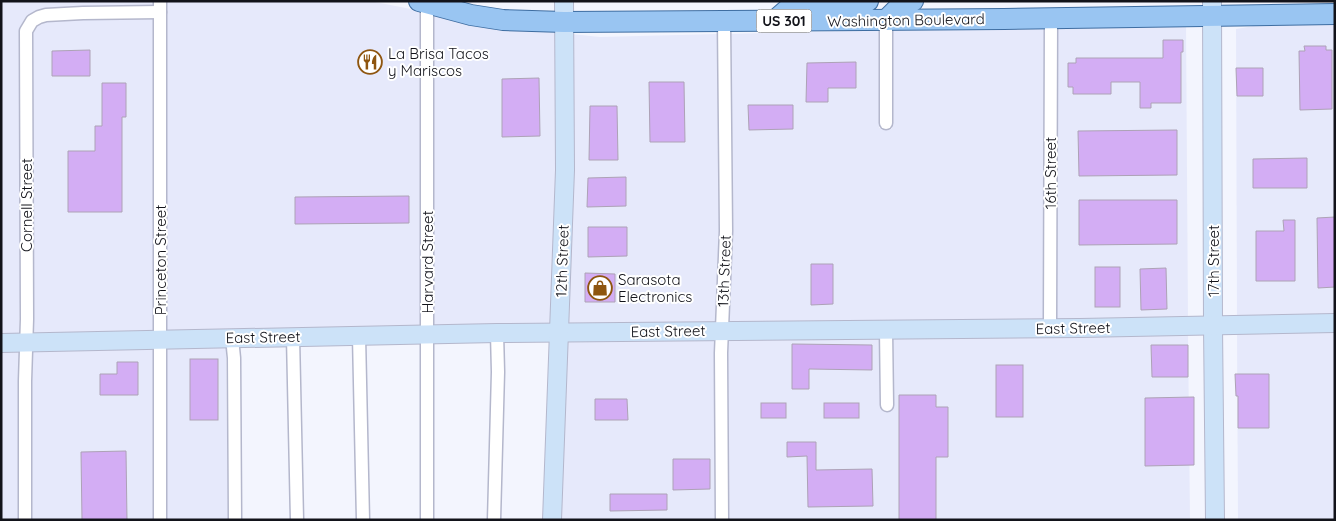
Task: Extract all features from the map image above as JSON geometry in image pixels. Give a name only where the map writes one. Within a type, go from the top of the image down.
[{"type":"main road","points":[[773,22],[789,8],[796,6],[863,4],[868,1]]},
{"type":"main road","points":[[886,20],[898,8],[913,1]]},
{"type":"main road","name":"Washington Boulevard","points":[[423,2],[471,15],[504,20],[564,22],[773,22],[1051,18],[1212,9],[1335,14]]},
{"type":"street","name":"12th Street","points":[[552,520],[565,170],[564,1]]},
{"type":"street","name":"Harvard Street","points":[[423,2],[428,335],[427,520]]},
{"type":"street","name":"Princeton Street","points":[[160,7],[160,520]]},
{"type":"street","name":"Cornell Street","points":[[25,520],[25,38],[27,29],[35,19],[51,15],[160,7]]},
{"type":"street","name":"17th Street","points":[[1212,9],[1215,520]]},
{"type":"street","name":"16th Street","points":[[1050,328],[1051,18]]},
{"type":"street","points":[[886,20],[886,123]]},
{"type":"street","name":"13th Street","points":[[722,520],[722,331],[726,231],[724,22]]},
{"type":"street","name":"East Street","points":[[1,343],[559,332],[886,330],[1335,323]]},
{"type":"street","points":[[886,330],[887,405]]},
{"type":"street","points":[[494,520],[498,372],[497,333]]},
{"type":"street","points":[[359,336],[363,520]]},
{"type":"street","points":[[293,337],[297,520]]},
{"type":"street","points":[[232,338],[234,358],[235,520]]},
{"type":"shaded area","points":[[1,1],[154,1],[154,6],[29,15],[21,26],[19,38],[19,337],[1,337]]},
{"type":"shaded area","points":[[166,1],[370,1],[421,11],[421,329],[166,333]]},
{"type":"shaded area","points":[[433,13],[489,26],[558,33],[559,170],[553,327],[434,329]]},
{"type":"shaded area","points":[[153,18],[154,334],[33,336],[32,32],[41,22],[51,20]]},
{"type":"shaded area","points":[[1335,20],[1335,318],[1237,320],[1236,29],[1285,21]]},
{"type":"shaded area","points":[[1186,22],[1188,321],[1057,322],[1057,25]]},
{"type":"shaded area","points":[[1044,25],[1044,322],[728,325],[732,228],[730,34],[880,30],[879,128],[892,129],[893,29]]},
{"type":"shaded area","points":[[571,34],[600,37],[718,34],[719,228],[715,325],[565,327]]},
{"type":"shaded area","points":[[1335,329],[1335,520],[1238,520],[1237,331]]},
{"type":"shaded area","points":[[1188,333],[1190,520],[729,520],[728,339]]},
{"type":"shaded area","points":[[715,339],[716,520],[558,520],[565,341]]},
{"type":"shaded area","points":[[226,344],[228,520],[167,520],[166,345]]},
{"type":"shaded area","points":[[1,348],[20,348],[19,520],[1,520]]},
{"type":"shaded area","points":[[32,348],[154,348],[154,520],[31,520]]},
{"type":"building","points":[[1163,40],[1183,40],[1183,52],[1181,52],[1181,103],[1151,103],[1151,108],[1140,108],[1140,82],[1111,82],[1111,94],[1073,94],[1073,87],[1068,87],[1068,63],[1076,63],[1076,58],[1163,58]]},
{"type":"building","points":[[1304,46],[1326,46],[1326,50],[1332,50],[1332,109],[1300,110],[1299,51],[1305,51]]},
{"type":"building","points":[[90,50],[90,76],[52,76],[52,51]]},
{"type":"building","points":[[856,62],[856,88],[828,88],[828,102],[806,102],[807,63]]},
{"type":"building","points":[[1236,68],[1263,68],[1263,96],[1237,96]]},
{"type":"building","points":[[539,78],[540,136],[502,137],[502,79]]},
{"type":"building","points":[[649,82],[684,82],[685,142],[650,142]]},
{"type":"building","points":[[102,83],[126,83],[126,117],[122,117],[122,212],[68,212],[68,151],[95,151],[95,126],[102,126]]},
{"type":"building","points":[[748,105],[793,105],[793,129],[749,130]]},
{"type":"building","points":[[590,106],[617,106],[618,160],[589,160]]},
{"type":"building","points":[[1177,130],[1177,175],[1079,176],[1078,131]]},
{"type":"building","points":[[1307,158],[1307,188],[1253,188],[1253,159]]},
{"type":"building","points":[[626,177],[626,206],[587,207],[588,178]]},
{"type":"building","points":[[409,196],[409,223],[295,224],[295,197]]},
{"type":"building","points":[[1079,200],[1177,200],[1177,244],[1079,245]]},
{"type":"building","points":[[1335,217],[1335,287],[1318,288],[1317,218]]},
{"type":"building","points":[[1283,220],[1295,220],[1295,281],[1256,281],[1256,231],[1284,231]]},
{"type":"building","points":[[588,227],[627,227],[627,256],[588,257]]},
{"type":"building","points":[[811,264],[833,264],[833,304],[811,305]]},
{"type":"building","points":[[1095,267],[1120,267],[1120,307],[1095,307]]},
{"type":"building","points":[[1166,268],[1167,309],[1141,310],[1140,269]]},
{"type":"building","name":"Sarasota Electronics","points":[[585,273],[615,274],[615,302],[585,302]]},
{"type":"building","points":[[792,344],[872,345],[872,370],[809,369],[809,389],[792,389]]},
{"type":"building","points":[[1151,345],[1188,345],[1188,377],[1152,377]]},
{"type":"building","points":[[190,359],[218,359],[218,420],[190,420]]},
{"type":"building","points":[[117,362],[138,362],[138,395],[100,395],[100,374],[117,374]]},
{"type":"building","points":[[996,365],[1023,365],[1023,417],[996,417]]},
{"type":"building","points":[[1235,374],[1269,374],[1269,428],[1238,428],[1238,396],[1236,396]]},
{"type":"building","points":[[899,395],[936,395],[936,407],[948,407],[948,457],[936,457],[936,520],[899,520]]},
{"type":"building","points":[[1194,397],[1194,465],[1145,466],[1145,398]]},
{"type":"building","points":[[595,399],[627,399],[628,420],[595,420]]},
{"type":"building","points":[[761,403],[786,403],[786,418],[761,418]]},
{"type":"building","points":[[824,403],[859,403],[859,418],[824,418]]},
{"type":"building","points":[[787,442],[816,442],[816,470],[872,469],[873,506],[808,507],[807,456],[787,457]]},
{"type":"building","points":[[126,451],[127,520],[82,520],[81,452]]},
{"type":"building","points":[[673,459],[710,459],[710,489],[673,490]]},
{"type":"building","points":[[610,494],[667,494],[667,510],[610,511]]},
{"type":"place","name":"La Brisa Tacos y Mariscos","points":[[370,62]]},
{"type":"place","name":"Sarasota Electronics","points":[[600,288]]}]
